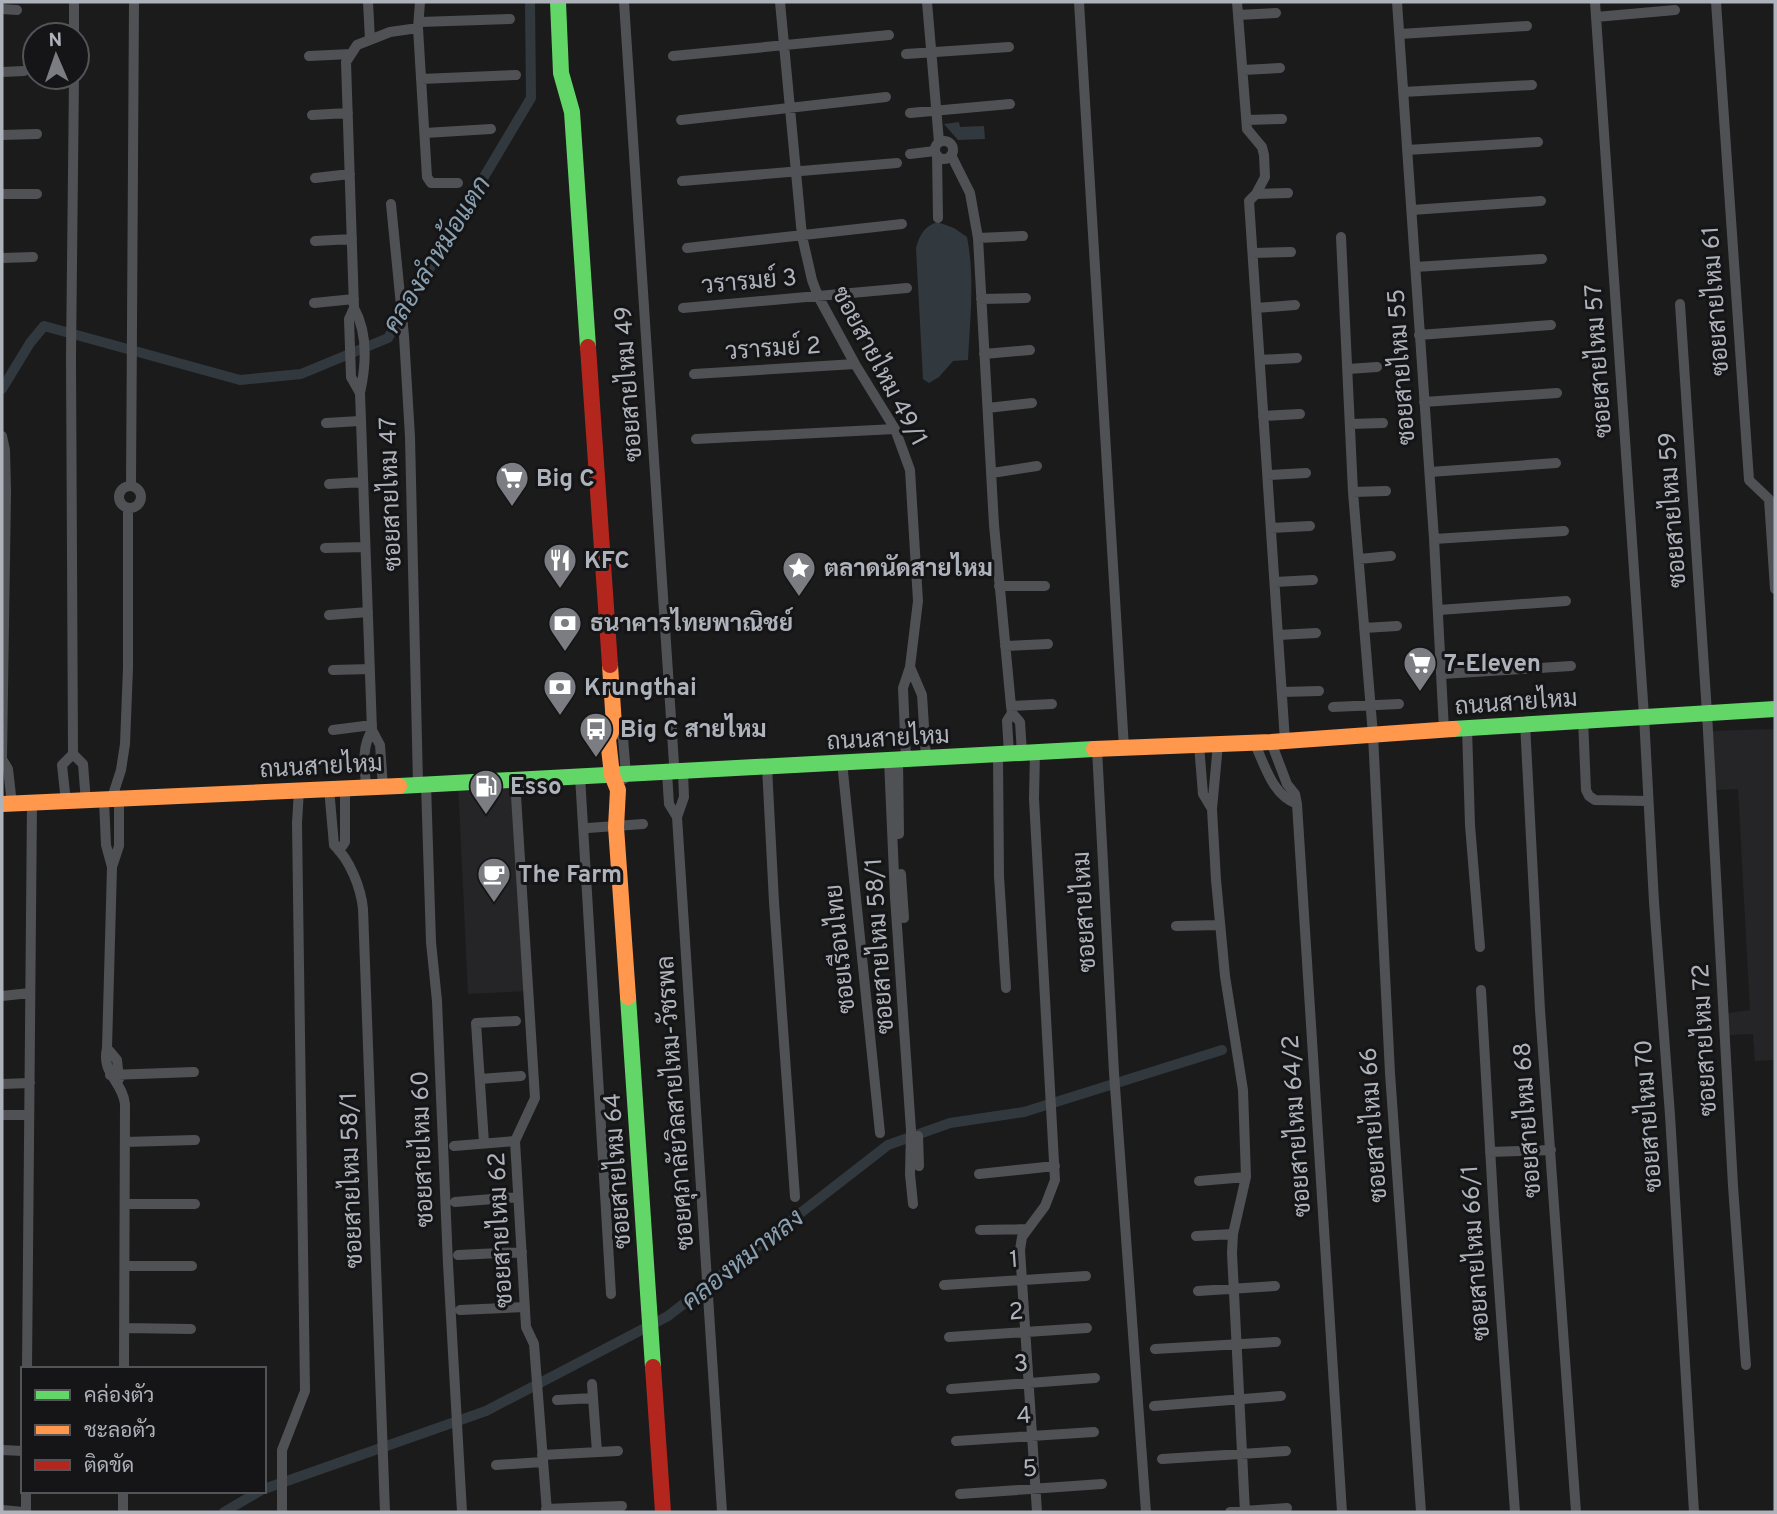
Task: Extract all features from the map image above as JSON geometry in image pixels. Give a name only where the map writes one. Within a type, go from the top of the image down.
[{"type":"main road","name":"ซอยสายไหม 64","points":[[558,2],[561,73],[572,112],[614,725],[608,739],[619,780],[616,827],[663,1512]]},
{"type":"main road","name":"ถนนสายไหม","points":[[7,804],[580,776],[619,780],[675,770],[1278,741],[1583,719],[1775,709]]},
{"type":"street","points":[[74,2],[74,21]]},
{"type":"street","points":[[124,1367],[125,1100],[116,1077],[105,1063],[112,867],[106,845],[111,801],[121,770],[125,744],[128,668],[128,508],[119,501],[119,493],[124,487],[131,486],[134,2]]},
{"type":"street","points":[[368,2],[370,40]]},
{"type":"street","points":[[420,2],[427,177],[431,183],[458,183]]},
{"type":"street","name":"ซอยสายไหม 49","points":[[624,2],[675,770]]},
{"type":"street","name":"ซอยสายไหม 49/1","points":[[780,2],[802,236],[811,280],[855,364],[895,429],[910,470],[918,601],[910,667],[903,688],[904,711],[897,760]]},
{"type":"street","points":[[927,2],[939,218]]},
{"type":"street","points":[[1079,2],[1124,748]]},
{"type":"street","points":[[1237,2],[1247,120],[1282,118]]},
{"type":"street","name":"ซอยสายไหม 55","points":[[1397,2],[1439,610],[1444,730]]},
{"type":"street","name":"ซอยสายไหม 57","points":[[1595,2],[1644,716]]},
{"type":"street","name":"ซอยสายไหม 61","points":[[1716,2],[1749,480],[1769,499],[1775,589]]},
{"type":"street","points":[[2,9],[17,10]]},
{"type":"street","points":[[1596,17],[1675,10]]},
{"type":"street","points":[[1238,15],[1276,13]]},
{"type":"street","points":[[383,787],[380,745],[372,727],[359,393],[364,376],[363,329],[354,304],[346,62],[357,45],[390,32],[419,25],[510,19]]},
{"type":"street","points":[[1399,34],[1527,26]]},
{"type":"street","points":[[673,56],[889,35]]},
{"type":"street","points":[[906,54],[1009,47]]},
{"type":"street","points":[[309,56],[351,54]]},
{"type":"street","points":[[1243,70],[1280,68]]},
{"type":"street","points":[[2,72],[21,71]]},
{"type":"street","points":[[421,79],[516,75]]},
{"type":"street","points":[[1403,92],[1532,85]]},
{"type":"street","points":[[74,91],[71,357],[73,754],[83,764],[86,802]]},
{"type":"street","points":[[681,120],[886,97]]},
{"type":"street","points":[[910,113],[1010,104]]},
{"type":"street","points":[[312,115],[348,113]]},
{"type":"street","name":"ซอยสายไหม 64/2","points":[[1247,120],[1247,129],[1262,146],[1264,155],[1265,177],[1249,201],[1282,692],[1278,741],[1287,784],[1297,804],[1342,1512]]},
{"type":"street","points":[[425,133],[491,130]]},
{"type":"street","points":[[2,135],[37,134]]},
{"type":"street","points":[[1407,150],[1538,142]]},
{"type":"street","points":[[910,154],[937,150]]},
{"type":"street","points":[[937,150],[944,159],[951,155],[970,193],[978,238],[999,586],[1012,709],[1007,721],[1016,754],[1034,799],[1055,1166],[1052,1191],[1045,1206],[1026,1229],[1020,1250],[1037,1512]]},
{"type":"street","points":[[682,181],[897,163]]},
{"type":"street","points":[[315,178],[350,174]]},
{"type":"street","points":[[1256,194],[1288,192]]},
{"type":"street","points":[[2,194],[37,194]]},
{"type":"street","points":[[1412,210],[1541,201]]},
{"type":"street","name":"ซอยสายไหม 47","points":[[391,204],[404,336],[410,437],[422,784]]},
{"type":"street","points":[[687,248],[902,224]]},
{"type":"street","points":[[978,238],[1023,236]]},
{"type":"street","name":"ซอยสายไหม 66","points":[[1341,237],[1353,492],[1373,735],[1390,1073],[1421,1512]]},
{"type":"street","points":[[315,242],[352,239]]},
{"type":"street","points":[[1253,253],[1291,252]]},
{"type":"street","points":[[2,258],[33,257]]},
{"type":"street","points":[[1415,267],[1542,259]]},
{"type":"street","name":"วรารมย์ 3","points":[[683,308],[907,288]]},
{"type":"street","points":[[981,299],[1026,298]]},
{"type":"street","points":[[314,303],[354,304]]},
{"type":"street","points":[[354,304],[349,319],[351,377],[359,393]]},
{"type":"street","name":"ซอยสายไหม 59","points":[[1680,304],[1707,713]]},
{"type":"street","points":[[1256,308],[1295,306]]},
{"type":"street","points":[[1419,335],[1551,325]]},
{"type":"street","points":[[984,354],[1030,350]]},
{"type":"street","points":[[1260,360],[1297,358]]},
{"type":"street","name":"วรารมย์ 2","points":[[694,374],[855,364]]},
{"type":"street","points":[[1348,369],[1377,367]]},
{"type":"street","points":[[1424,402],[1557,393]]},
{"type":"street","points":[[988,408],[1032,403]]},
{"type":"street","points":[[1264,416],[1300,414]]},
{"type":"street","points":[[326,422],[360,421]]},
{"type":"street","points":[[1350,424],[1383,423]]},
{"type":"street","points":[[696,439],[895,429]]},
{"type":"street","points":[[2,436],[6,492],[2,759],[8,769],[7,804]]},
{"type":"street","points":[[1430,472],[1556,463]]},
{"type":"street","points":[[992,473],[1037,466]]},
{"type":"street","points":[[1268,475],[1306,473]]},
{"type":"street","points":[[329,484],[363,482]]},
{"type":"street","points":[[1353,492],[1386,491]]},
{"type":"street","points":[[1271,528],[1310,526]]},
{"type":"street","points":[[1434,539],[1564,531]]},
{"type":"street","points":[[325,548],[365,547]]},
{"type":"street","points":[[1359,559],[1391,556]]},
{"type":"street","points":[[1275,582],[1313,580]]},
{"type":"street","points":[[999,586],[1045,586]]},
{"type":"street","points":[[1439,610],[1566,601]]},
{"type":"street","points":[[329,615],[368,612]]},
{"type":"street","points":[[1364,628],[1397,626]]},
{"type":"street","points":[[1278,635],[1315,633]]},
{"type":"street","points":[[1004,646],[1048,643]]},
{"type":"street","points":[[1442,674],[1571,666]]},
{"type":"street","name":"ซอยสายไหม 49/1","points":[[910,667],[922,695],[926,758]]},
{"type":"street","points":[[333,670],[370,668]]},
{"type":"street","points":[[1282,692],[1319,691]]},
{"type":"street","points":[[1012,709],[1052,704]]},
{"type":"street","points":[[1333,707],[1399,704]]},
{"type":"street","points":[[904,711],[922,710]]},
{"type":"street","name":"ซอยสายไหม 72","points":[[1707,713],[1733,1185],[1746,1365]]},
{"type":"street","name":"ซอยสายไหม 70","points":[[1644,716],[1694,1512]]},
{"type":"street","points":[[1583,719],[1586,790],[1589,796],[1595,800],[1648,801]]},
{"type":"street","name":"ซอยสายไหม 68","points":[[1525,723],[1539,1010],[1576,1512]]},
{"type":"street","points":[[333,730],[372,727]]},
{"type":"street","points":[[366,787],[364,750],[372,727]]},
{"type":"street","points":[[1467,728],[1470,825],[1480,947]]},
{"type":"street","points":[[1254,742],[1276,789],[1284,800],[1297,804]]},
{"type":"street","points":[[1218,744],[1212,809],[1219,925],[1243,1090],[1246,1177],[1233,1234],[1233,1288],[1245,1512]]},
{"type":"street","points":[[1199,745],[1203,794],[1212,809]]},
{"type":"street","name":"ซอยสายไหม","points":[[1097,749],[1116,1109],[1146,1512]]},
{"type":"street","points":[[66,802],[62,765],[73,754]]},
{"type":"street","points":[[1006,988],[999,876],[1016,754]]},
{"type":"street","name":"ซอยสายไหม 58/1","points":[[897,760],[895,897],[916,1159],[913,1204]]},
{"type":"street","name":"ซอยเรือนไทย","points":[[842,762],[880,1133]]},
{"type":"street","points":[[767,767],[795,1198]]},
{"type":"street","points":[[675,770],[669,804],[677,817]]},
{"type":"street","points":[[675,770],[684,797],[677,817]]},
{"type":"street","name":"ซอยสายไหม 64","points":[[580,776],[611,1294]]},
{"type":"street","name":"ซอยสายไหม 62","points":[[515,780],[536,1098],[515,1141],[526,1327],[534,1344],[546,1511]]},
{"type":"street","name":"ซอยสายไหม 60","points":[[422,784],[437,1001],[447,1264],[458,1410],[462,1512]]},
{"type":"street","points":[[337,788],[345,842],[340,850]]},
{"type":"street","name":"ซอยสายไหม 58/1","points":[[337,788],[334,845],[340,850],[359,890],[362,909],[385,1512]]},
{"type":"street","points":[[282,1512],[282,1450],[305,1391],[297,823],[299,790]]},
{"type":"street","points":[[27,1367],[32,803]]},
{"type":"street","name":"ซอยศุภาลัยวิลสายไหม-วัชรพล","points":[[677,817],[722,1512]]},
{"type":"street","points":[[588,828],[643,824]]},
{"type":"street","points":[[1176,926],[1219,925]]},
{"type":"street","name":"ซอยสายไหม 66/1","points":[[1481,990],[1515,1512]]},
{"type":"street","points":[[2,996],[30,993]]},
{"type":"street","points":[[484,1143],[476,1023],[516,1021]]},
{"type":"street","points":[[116,1077],[194,1072]]},
{"type":"street","points":[[480,1079],[521,1076]]},
{"type":"street","points":[[2,1084],[30,1083]]},
{"type":"street","points":[[2,1115],[29,1115]]},
{"type":"street","points":[[125,1142],[195,1140]]},
{"type":"street","points":[[454,1146],[515,1141]]},
{"type":"street","points":[[1490,1152],[1551,1150]]},
{"type":"street","points":[[979,1174],[1055,1166]]},
{"type":"street","points":[[1199,1181],[1246,1177]]},
{"type":"street","points":[[455,1202],[519,1197]]},
{"type":"street","points":[[125,1205],[195,1204]]},
{"type":"street","points":[[980,1230],[1026,1229]]},
{"type":"street","points":[[1196,1236],[1233,1234]]},
{"type":"street","points":[[458,1255],[522,1252]]},
{"type":"street","points":[[125,1266],[192,1266]]},
{"type":"street","name":"1","points":[[944,1285],[1086,1276]]},
{"type":"street","points":[[1198,1291],[1275,1286]]},
{"type":"street","points":[[460,1310],[525,1307]]},
{"type":"street","points":[[124,1328],[191,1329]]},
{"type":"street","name":"2","points":[[949,1337],[1087,1328]]},
{"type":"street","points":[[1155,1349],[1276,1342]]},
{"type":"street","name":"3","points":[[951,1389],[1095,1378]]},
{"type":"street","points":[[592,1384],[597,1452]]},
{"type":"street","points":[[1154,1406],[1280,1396]]},
{"type":"street","points":[[557,1400],[593,1398]]},
{"type":"street","name":"4","points":[[956,1441],[1094,1432]]},
{"type":"street","points":[[2,1451],[21,1451]]},
{"type":"street","points":[[496,1465],[618,1451]]},
{"type":"street","points":[[1162,1459],[1286,1451]]},
{"type":"street","name":"5","points":[[960,1493],[1102,1484]]},
{"type":"street","points":[[2,1510],[24,1512],[26,1493]]},
{"type":"street","points":[[123,1493],[123,1512]]},
{"type":"street","points":[[546,1511],[622,1506]]},
{"type":"street","points":[[1230,1512],[1287,1508]]},
{"type":"shaded area","points":[[959,122],[960,127],[984,126],[985,139],[958,140],[944,124]]},
{"type":"shaded area","points":[[937,222],[954,228],[967,237],[971,267],[971,314],[968,360],[953,361],[939,377],[929,383],[923,379],[916,248],[923,232]]},
{"type":"shaded area","points":[[1775,729],[1775,1060],[1755,1061],[1753,1034],[1729,1035],[1728,1013],[1750,1010],[1738,789],[1715,790],[1710,731]]},
{"type":"shaded area","points":[[515,780],[529,991],[468,994],[458,782]]},
{"type":"waterway","name":"คลองลำหม้อแตก","points":[[2,389],[30,343],[44,326],[240,380],[301,374],[388,338],[531,98],[530,2]]},
{"type":"waterway","name":"คลองหมาหลง","points":[[266,1488],[486,1411],[668,1316],[888,1145],[950,1123],[1024,1112],[1222,1050]]},
{"type":"waterway","name":"คลองหมาหลง","points":[[224,1512],[257,1493]]},
{"type":"traffic: fast","points":[[558,2],[561,73],[572,112],[588,347]]},
{"type":"traffic: fast","points":[[1453,729],[1775,709]]},
{"type":"traffic: fast","points":[[399,786],[1094,749]]},
{"type":"traffic: fast","points":[[628,997],[653,1367]]},
{"type":"traffic: slow","points":[[610,665],[614,725],[608,739],[612,775],[618,790],[616,827],[628,997]]},
{"type":"traffic: slow","points":[[1094,749],[1271,742],[1453,729]]},
{"type":"traffic: slow","points":[[2,804],[399,786]]},
{"type":"traffic: jam","points":[[588,347],[610,665]]},
{"type":"traffic: jam","points":[[653,1367],[663,1512]]},
{"type":"place","name":"Big C","points":[[512,508]]},
{"type":"place","name":"KFC","points":[[560,590]]},
{"type":"place","name":"ตลาดนัดสายไหม","points":[[799,598]]},
{"type":"place","name":"ธนาคารไทยพาณิชย์","points":[[565,653]]},
{"type":"place","name":"7-Eleven","points":[[1420,693]]},
{"type":"place","name":"Krungthai","points":[[560,717]]},
{"type":"place","name":"Big C สายไหม","points":[[596,759]]},
{"type":"place","name":"Esso","points":[[486,816]]},
{"type":"place","name":"The Farm","points":[[494,904]]}]
